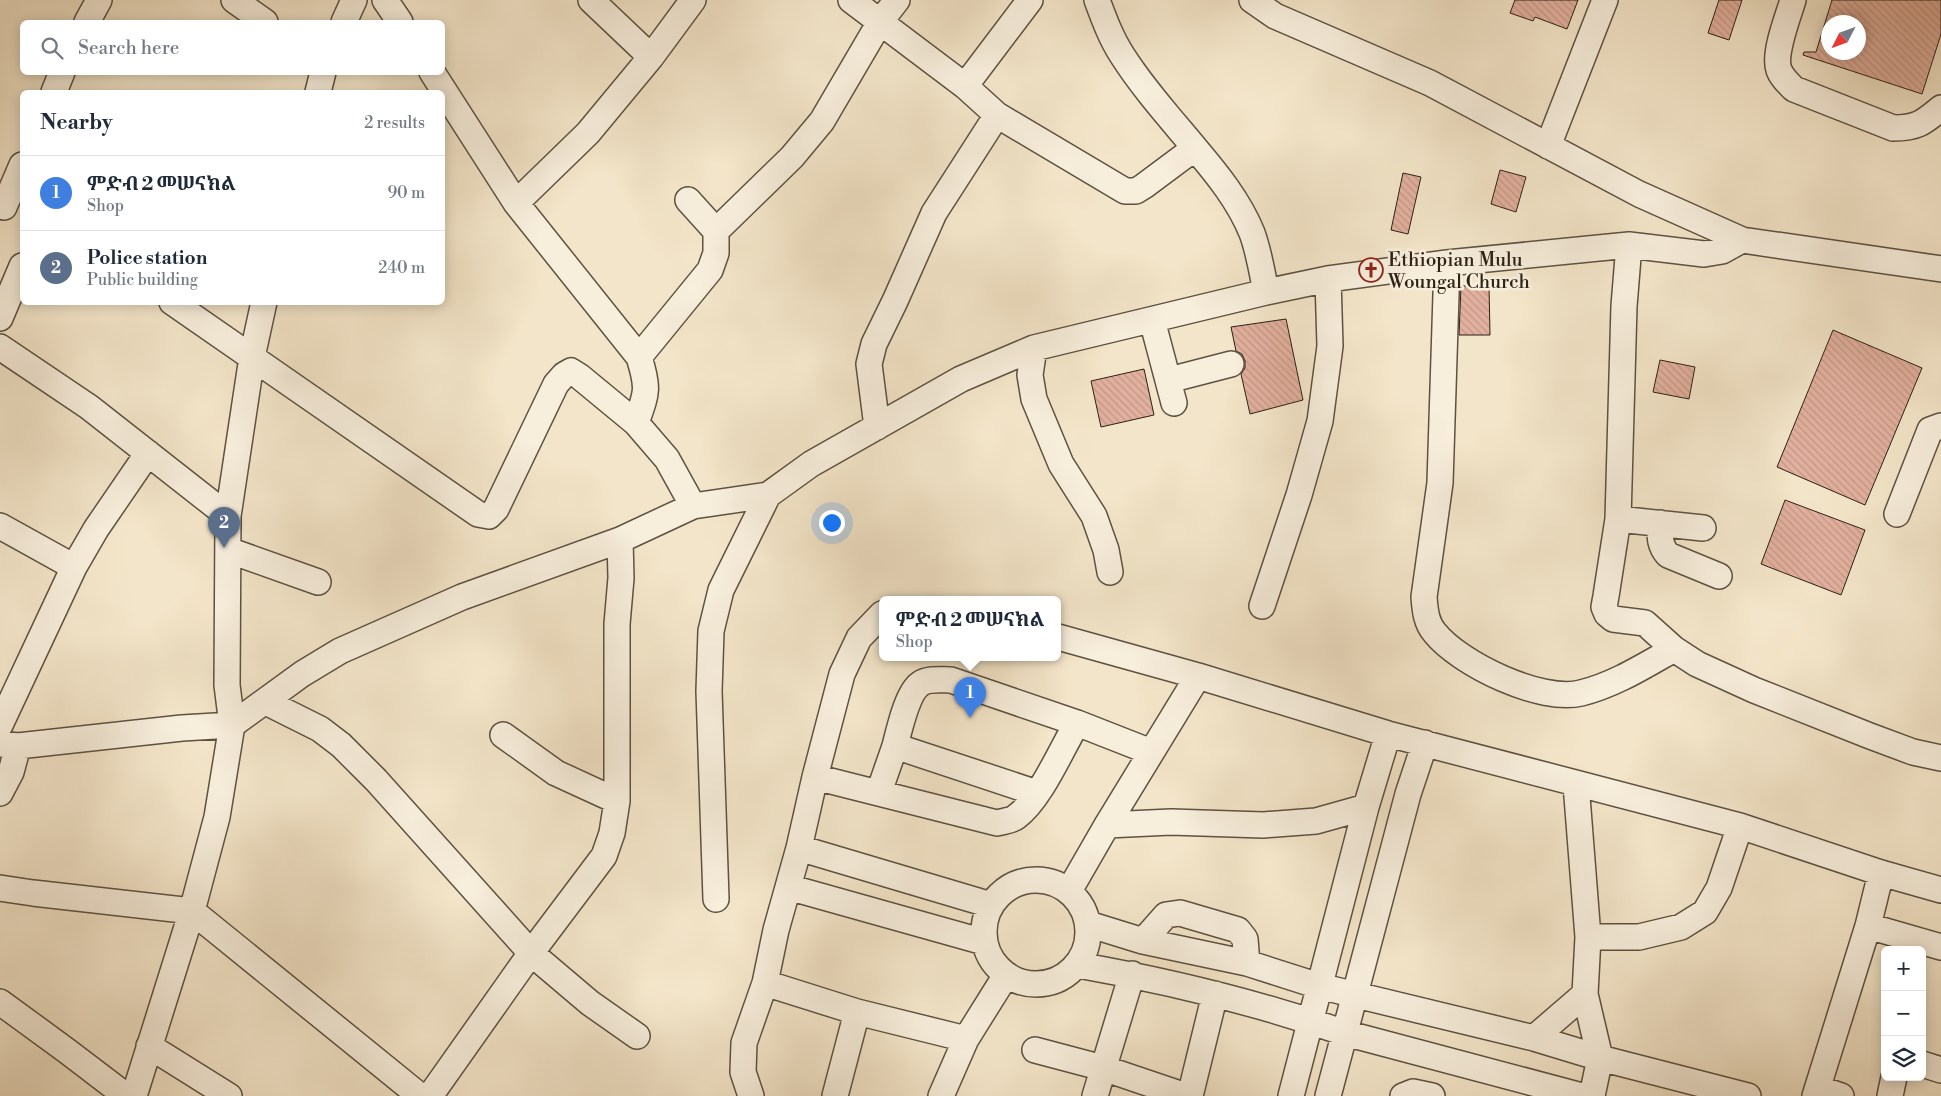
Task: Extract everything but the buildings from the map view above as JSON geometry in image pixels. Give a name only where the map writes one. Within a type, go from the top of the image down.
[{"type":"street","points":[[88,20],[99,0]]},
{"type":"street","points":[[234,0],[262,20]]},
{"type":"street","points":[[345,20],[354,0]]},
{"type":"street","points":[[385,0],[399,20]]},
{"type":"street","points":[[590,0],[651,57]]},
{"type":"street","points":[[516,203],[588,132],[651,57],[693,0]]},
{"type":"street","points":[[851,0],[965,86],[997,115],[1124,191],[1136,191],[1195,148]]},
{"type":"street","points":[[716,232],[792,157],[822,121],[880,22],[897,0]]},
{"type":"street","points":[[965,86],[1030,0]]},
{"type":"street","points":[[1097,0],[1121,54],[1139,79],[1219,176],[1239,207],[1251,231],[1259,256],[1266,292]]},
{"type":"street","points":[[1252,0],[1276,16],[1430,83],[1639,194],[1742,240],[1941,269]]},
{"type":"street","points":[[1548,146],[1605,0]]},
{"type":"street","points":[[1793,0],[1779,50],[1778,68],[1794,89],[1893,128],[1909,128],[1923,122],[1941,108]]},
{"type":"street","points":[[55,90],[61,75]]},
{"type":"street","points":[[318,90],[322,75]]},
{"type":"street","points":[[434,75],[443,90]]},
{"type":"street","points":[[445,93],[516,203],[638,357],[646,379],[646,396],[636,423]]},
{"type":"street","points":[[877,427],[869,364],[874,344],[934,213],[997,115]]},
{"type":"street","points":[[9,210],[20,172]]},
{"type":"street","points":[[638,357],[710,270],[716,253],[716,232],[688,200]]},
{"type":"street","points":[[0,793],[11,772],[9,745],[232,725],[302,674],[340,651],[462,597],[620,540],[693,506],[768,495],[811,464],[961,379],[1034,348],[1266,292],[1328,280],[1447,263],[1629,245],[1704,254],[1722,251],[1742,240]]},
{"type":"street","points":[[1629,245],[1624,306],[1618,519],[1604,608],[1607,614],[1613,619],[1645,623],[1674,650],[1697,664],[1754,690],[1913,752],[1941,758]]},
{"type":"street","points":[[1447,263],[1440,482],[1424,597],[1426,616],[1434,632],[1454,651],[1482,669],[1519,684],[1555,695],[1579,694],[1609,684],[1674,650]]},
{"type":"street","points":[[0,318],[20,271]]},
{"type":"street","points":[[1262,606],[1299,495],[1320,421],[1330,346],[1328,280]]},
{"type":"street","points":[[176,305],[478,514],[489,516],[496,509],[556,384],[564,375],[571,371],[580,376],[636,423],[667,460],[693,506]]},
{"type":"street","points":[[134,1096],[192,911],[217,817],[232,725],[227,685],[228,516],[252,357],[263,305]]},
{"type":"street","points":[[1152,320],[1171,391],[1231,364]]},
{"type":"street","points":[[0,347],[89,407],[228,516]]},
{"type":"street","points":[[1034,348],[1030,375],[1034,399],[1061,464],[1094,516],[1106,550],[1110,572]]},
{"type":"street","points":[[1897,514],[1930,430],[1941,426]]},
{"type":"street","points":[[0,725],[74,567],[96,529],[148,453]]},
{"type":"street","points":[[716,899],[709,691],[711,631],[721,590],[768,495]]},
{"type":"street","points":[[1618,519],[1703,528]]},
{"type":"street","points":[[1660,523],[1660,541],[1662,549],[1668,555],[1718,576]]},
{"type":"street","points":[[0,526],[74,567]]},
{"type":"street","points":[[430,1096],[531,953],[604,856],[612,833],[617,801],[617,624],[620,540]]},
{"type":"street","points":[[228,550],[318,582]]},
{"type":"street","points":[[751,1096],[743,1072],[744,1043],[765,983],[842,674],[858,638],[879,617]]},
{"type":"street","points":[[1061,638],[1198,676],[1388,734],[1740,826],[1881,873],[1941,890]]},
{"type":"street","points":[[1068,891],[1198,676]]},
{"type":"street","points":[[879,792],[910,697],[919,684],[931,680],[951,680],[1077,723],[1151,752]]},
{"type":"street","points":[[266,702],[320,729],[341,745],[376,780],[531,953],[590,1003],[637,1036]]},
{"type":"street","points":[[815,777],[997,823],[1014,819],[1037,793],[1077,723]]},
{"type":"street","points":[[1291,1096],[1366,807],[1388,734]]},
{"type":"street","points":[[502,735],[556,773],[617,801]]},
{"type":"street","points":[[1328,1096],[1408,794],[1425,743]]},
{"type":"street","points":[[895,746],[1037,793]]},
{"type":"street","points":[[1576,784],[1588,937],[1584,994],[1600,1058],[1592,1096]]},
{"type":"street","points":[[1107,825],[1171,822],[1263,825],[1316,821],[1366,807]]},
{"type":"street","points":[[1588,937],[1639,937],[1681,927],[1705,912],[1719,888],[1740,826]]},
{"type":"street","points":[[800,848],[991,905]]},
{"type":"street","points":[[1825,1093],[1881,873]]},
{"type":"street","points":[[1035,879],[1053,882],[1068,891],[1082,905],[1088,924],[1087,946],[1078,966],[1062,978],[1044,985],[1024,984],[1006,975],[992,961],[984,942],[984,923],[991,905],[1002,892],[1018,883],[1035,879]]},
{"type":"street","points":[[788,887],[984,942]]},
{"type":"street","points":[[0,888],[192,911],[420,1096]]},
{"type":"street","points":[[1144,941],[1166,915],[1180,913],[1238,930],[1245,939],[1247,963]]},
{"type":"street","points":[[1088,924],[1144,941],[1247,963],[1319,986],[1534,1038],[1600,1058],[1748,1096]]},
{"type":"street","points":[[1868,926],[1941,947]]},
{"type":"street","points":[[1078,966],[1132,974],[1215,994],[1311,1021],[1346,1033],[1582,1096]]},
{"type":"street","points":[[1095,1096],[1132,974]]},
{"type":"street","points":[[941,1096],[966,1039],[1006,975]]},
{"type":"street","points":[[765,983],[857,1012],[966,1039]]},
{"type":"street","points":[[1035,1050],[1103,1068],[1188,1096],[1215,994]]},
{"type":"street","points":[[1534,1038],[1584,994]]},
{"type":"street","points":[[0,1002],[126,1096]]},
{"type":"street","points":[[835,1096],[857,1012]]},
{"type":"street","points":[[149,1046],[229,1096]]},
{"type":"street","points":[[1926,1065],[1941,1070]]},
{"type":"street","points":[[1890,1096],[1893,1081]]},
{"type":"street","points":[[1403,1096],[1413,1092],[1432,1096]]},
{"type":"place","name":"Ethiopian Mulu Woungal Church","points":[[1371,270]]},
{"type":"place","name":"Police station","points":[[224,548]]},
{"type":"place","name":"ምድብ 2 መሠናክል","points":[[970,718]]}]
